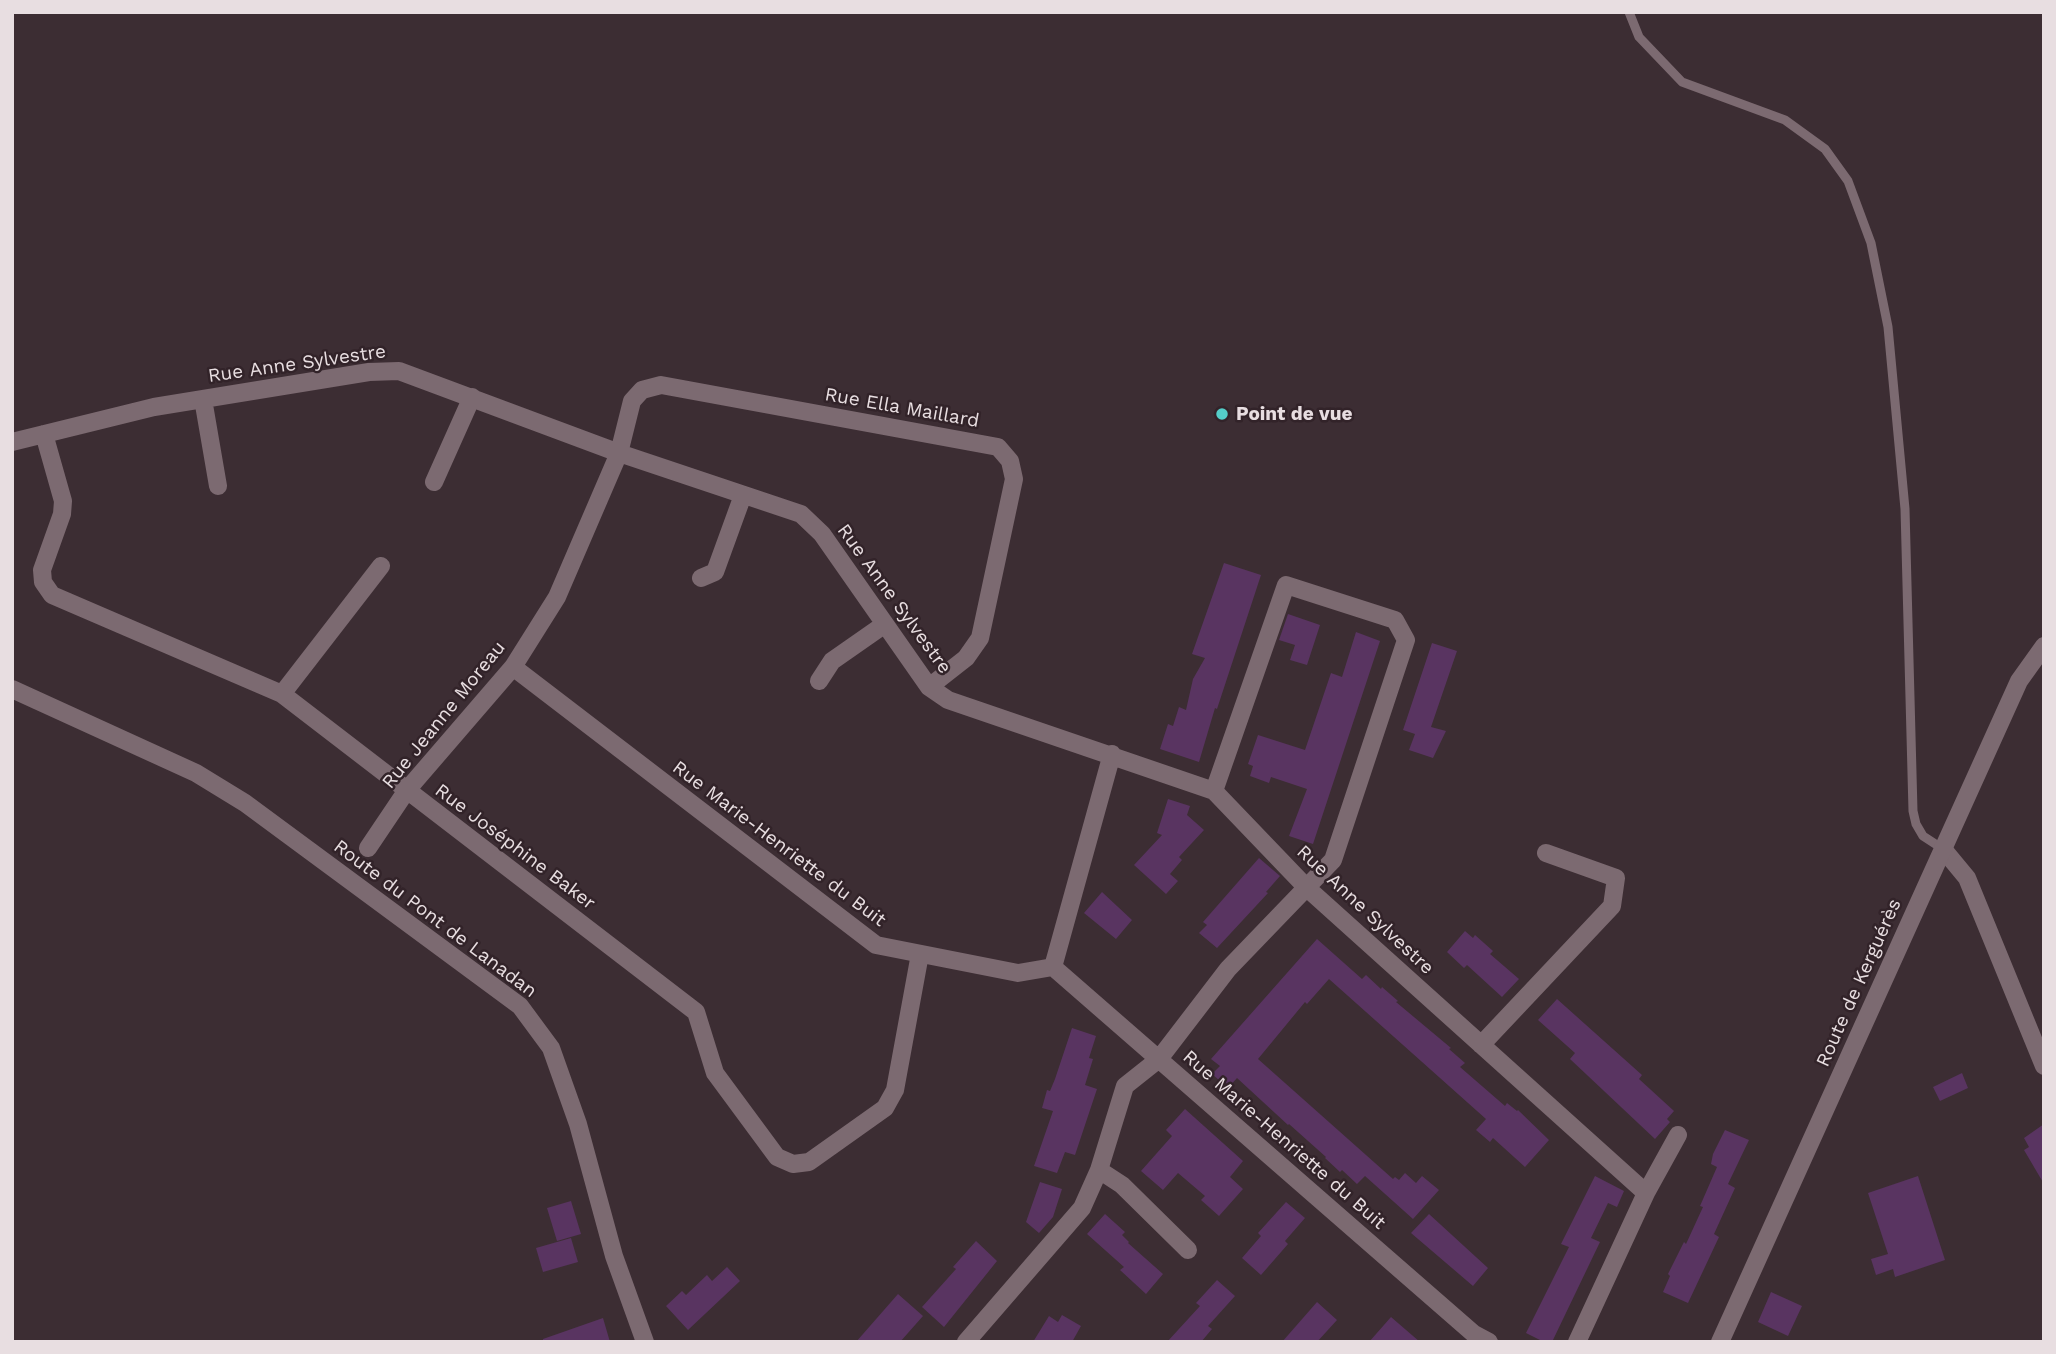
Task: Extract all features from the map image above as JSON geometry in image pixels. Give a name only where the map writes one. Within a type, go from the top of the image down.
[{"type":"street","name":"Rue Anne Sylvestre","points":[[12,442],[154,407],[369,372],[399,371],[618,453],[800,514],[822,534],[929,687],[948,700],[1214,791],[1307,888],[1646,1193]]},
{"type":"street","name":"Rue Ella Maillard","points":[[618,453],[632,401],[642,390],[661,385],[998,447],[1010,461],[1014,479],[980,638],[965,658],[929,687]]},
{"type":"street","points":[[434,482],[472,397]]},
{"type":"street","points":[[203,399],[218,485]]},
{"type":"street","name":"Rue Joséphine Baker","points":[[44,434],[63,500],[62,514],[42,570],[43,582],[52,595],[282,694],[696,1012],[715,1073],[777,1157],[793,1164],[809,1162],[885,1108],[895,1090],[920,954]]},
{"type":"street","name":"Rue Jeanne Moreau","points":[[368,848],[407,790],[513,667],[557,597],[618,453]]},
{"type":"street","points":[[701,578],[715,572],[743,495]]},
{"type":"street","points":[[282,694],[381,566]]},
{"type":"street","points":[[966,1342],[1082,1208],[1099,1170],[1125,1086],[1159,1059],[1228,969],[1333,860],[1406,640],[1395,620],[1286,585],[1214,791]]},
{"type":"street","points":[[819,681],[832,661],[885,624]]},
{"type":"street","name":"Route de Kerguérès","points":[[1720,1342],[2019,681],[2044,646]]},
{"type":"street","name":"Rue Marie-Henriette du Buit","points":[[513,667],[876,945],[1018,973],[1054,967],[1474,1334],[1489,1342]]},
{"type":"street","name":"Route du Pont de Lanadan","points":[[12,689],[196,773],[245,803],[520,1006],[551,1048],[578,1124],[614,1256],[645,1342]]},
{"type":"street","points":[[1054,967],[1112,754]]},
{"type":"street","points":[[1943,849],[1967,878],[2044,1066]]},
{"type":"street","points":[[1481,1045],[1612,906],[1616,878],[1546,853]]},
{"type":"street","points":[[1577,1342],[1646,1193],[1678,1135]]},
{"type":"street","points":[[1099,1170],[1122,1185],[1188,1250]]},
{"type":"lane","points":[[1629,12],[1639,37],[1682,82],[1785,120],[1825,149],[1848,181],[1862,218],[1871,243],[1888,327],[1905,509],[1913,811],[1923,836],[1943,849]]},
{"type":"building","points":[[1224,563],[1261,575],[1199,762],[1160,749],[1168,724],[1173,726],[1179,707],[1186,710],[1193,679],[1205,658],[1192,654]]},
{"type":"building","points":[[1288,614],[1320,625],[1307,665],[1290,660],[1295,645],[1279,640]]},
{"type":"building","points":[[1356,632],[1380,641],[1313,844],[1289,836],[1307,789],[1271,777],[1269,783],[1250,776],[1253,766],[1248,764],[1258,735],[1305,750],[1331,673],[1342,677]]},
{"type":"building","points":[[1432,643],[1457,651],[1431,727],[1446,731],[1433,758],[1409,750],[1415,734],[1403,730]]},
{"type":"building","points":[[1168,799],[1190,806],[1187,815],[1204,830],[1179,857],[1182,860],[1170,874],[1178,881],[1166,894],[1134,865],[1162,835],[1157,833]]},
{"type":"building","points":[[1259,858],[1280,876],[1266,892],[1268,893],[1217,948],[1199,933],[1207,925],[1203,922]]},
{"type":"building","points":[[1102,892],[1132,920],[1116,939],[1084,913]]},
{"type":"building","points":[[1465,931],[1473,938],[1475,935],[1493,951],[1490,954],[1519,979],[1502,997],[1467,965],[1464,968],[1447,952]]},
{"type":"building","points":[[1317,939],[1362,979],[1366,975],[1381,989],[1382,987],[1451,1048],[1449,1049],[1465,1063],[1460,1067],[1505,1106],[1507,1103],[1518,1110],[1549,1140],[1525,1167],[1493,1138],[1490,1142],[1476,1130],[1486,1119],[1329,979],[1307,1004],[1305,1002],[1258,1059],[1393,1179],[1395,1177],[1399,1180],[1405,1173],[1416,1183],[1422,1176],[1439,1190],[1413,1219],[1365,1176],[1357,1184],[1342,1170],[1340,1172],[1237,1078],[1228,1088],[1212,1074],[1220,1066],[1211,1059]]},
{"type":"building","points":[[1557,999],[1642,1075],[1639,1079],[1674,1111],[1667,1119],[1670,1122],[1655,1139],[1570,1059],[1575,1053],[1538,1020]]},
{"type":"building","points":[[1072,1028],[1096,1036],[1089,1058],[1093,1059],[1085,1085],[1097,1089],[1075,1155],[1065,1152],[1057,1173],[1034,1166],[1053,1111],[1042,1108]]},
{"type":"building","points":[[1962,1073],[1968,1088],[1940,1101],[1933,1087]]},
{"type":"building","points":[[1185,1109],[1243,1161],[1230,1177],[1243,1189],[1219,1216],[1201,1200],[1205,1196],[1178,1173],[1163,1190],[1141,1171],[1172,1136],[1166,1130]]},
{"type":"building","points":[[2044,1124],[2044,1184],[2024,1150],[2029,1147],[2024,1138]]},
{"type":"building","points":[[1725,1130],[1749,1140],[1728,1184],[1735,1188],[1714,1234],[1719,1237],[1688,1303],[1663,1292],[1670,1276],[1668,1274],[1703,1207],[1700,1206],[1717,1167],[1711,1164],[1713,1154]]},
{"type":"building","points":[[1595,1176],[1624,1191],[1617,1207],[1608,1203],[1591,1238],[1600,1242],[1552,1342],[1544,1342],[1526,1333],[1569,1247],[1561,1244]]},
{"type":"building","points":[[1918,1176],[1945,1260],[1895,1277],[1893,1269],[1876,1275],[1871,1259],[1888,1254],[1868,1193]]},
{"type":"building","points":[[1040,1182],[1062,1189],[1053,1217],[1039,1233],[1026,1222]]},
{"type":"building","points":[[571,1201],[581,1234],[557,1241],[547,1208]]},
{"type":"building","points":[[1286,1202],[1305,1218],[1285,1241],[1288,1244],[1261,1275],[1242,1258],[1261,1236],[1258,1233]]},
{"type":"building","points":[[1105,1214],[1125,1232],[1122,1235],[1128,1243],[1163,1274],[1146,1294],[1120,1270],[1124,1267],[1087,1234]]},
{"type":"building","points":[[1429,1214],[1488,1268],[1473,1286],[1411,1233]]},
{"type":"building","points":[[571,1238],[578,1262],[543,1272],[536,1248]]},
{"type":"building","points":[[976,1241],[997,1261],[944,1327],[922,1307],[956,1269],[953,1267]]},
{"type":"building","points":[[727,1267],[740,1281],[688,1330],[666,1306],[682,1291],[686,1295],[707,1275],[712,1281]]},
{"type":"building","points":[[1217,1280],[1235,1296],[1208,1326],[1212,1329],[1201,1342],[1167,1342],[1200,1306],[1196,1303]]},
{"type":"building","points":[[1771,1292],[1802,1306],[1788,1336],[1758,1322]]},
{"type":"building","points":[[898,1294],[923,1316],[900,1342],[856,1342]]},
{"type":"building","points":[[1317,1302],[1337,1320],[1317,1342],[1282,1342]]},
{"type":"building","points":[[1062,1315],[1081,1326],[1072,1342],[1033,1342],[1049,1316],[1058,1322]]},
{"type":"building","points":[[1391,1317],[1420,1342],[1369,1342]]},
{"type":"building","points":[[603,1318],[610,1342],[543,1342],[543,1339]]},
{"type":"place","name":"Point de vue","points":[[1222,414]]}]
